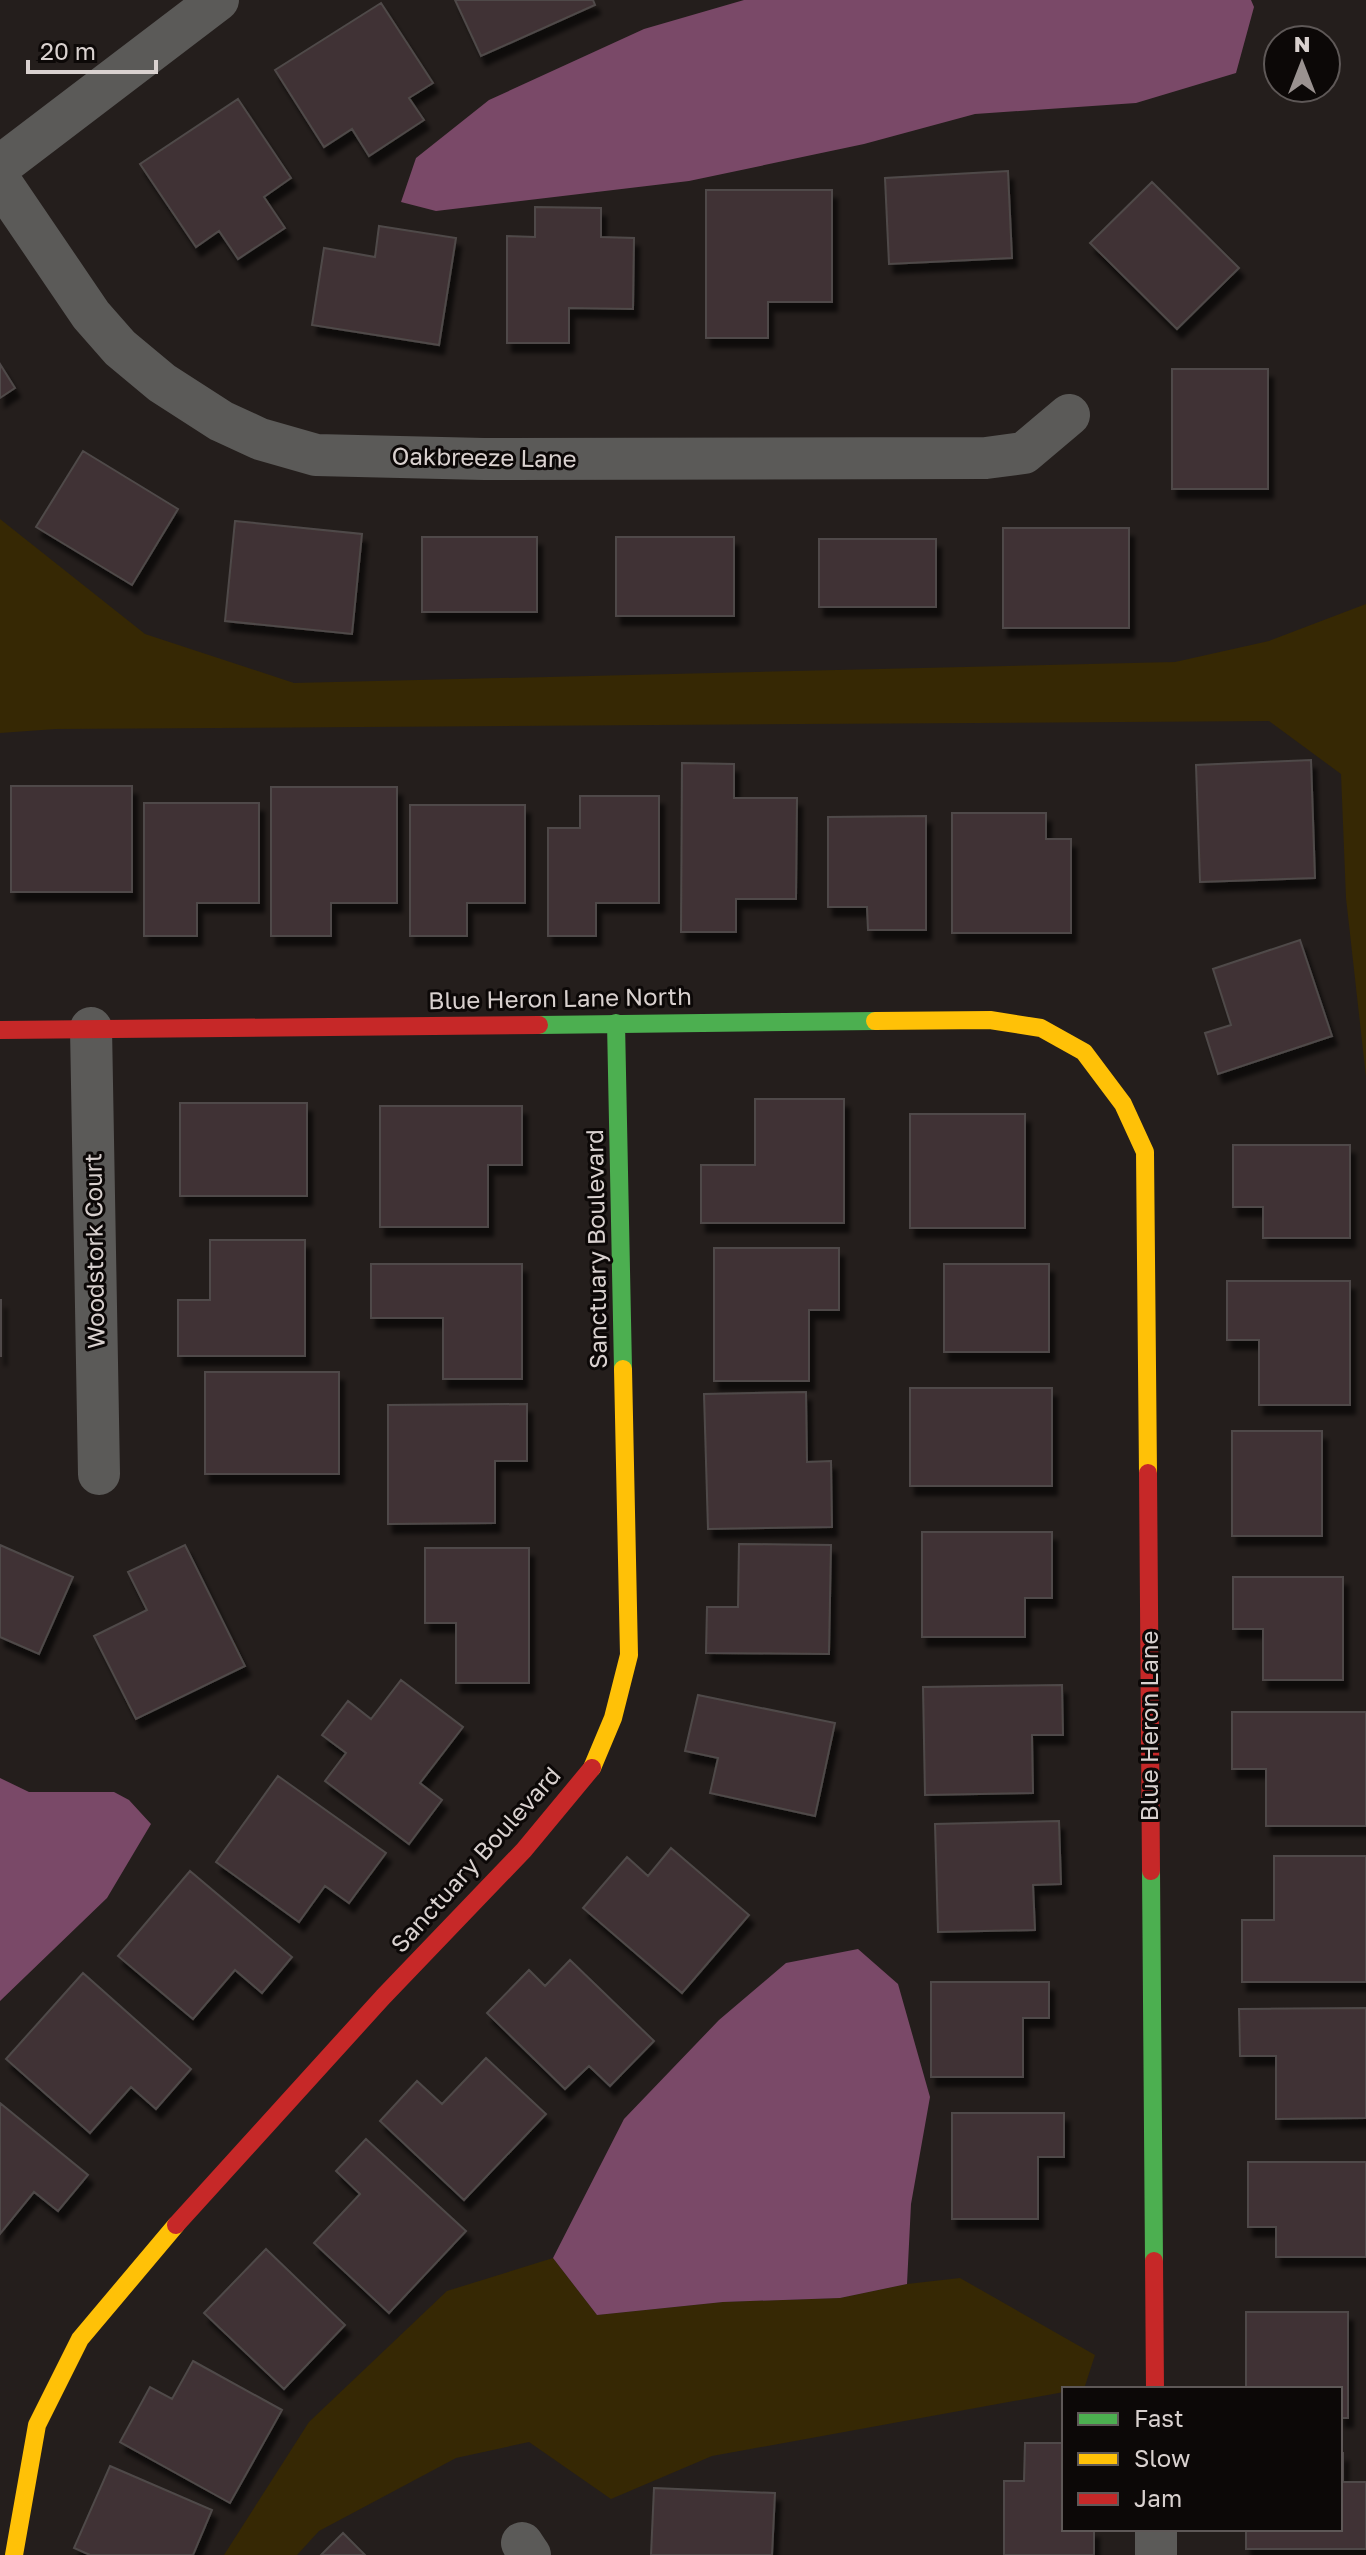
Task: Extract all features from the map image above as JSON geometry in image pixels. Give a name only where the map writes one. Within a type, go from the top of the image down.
[{"type":"street","points":[[0,166],[218,0]]},
{"type":"street","name":"Oakbreeze Lane","points":[[0,181],[91,315],[120,348],[162,383],[221,421],[260,439],[316,455],[484,459],[986,458],[1024,453],[1069,415]]},
{"type":"street","name":"Blue Heron Lane North","points":[[0,1030],[990,1020],[1041,1028],[1084,1052],[1101,1075]]},
{"type":"street","name":"Sanctuary Boulevard","points":[[14,2555],[37,2425],[80,2339],[162,2240],[383,1997],[524,1850],[592,1767],[613,1718],[629,1655],[616,1023]]},
{"type":"street","name":"Woodstork Court","points":[[91,1028],[99,1474]]},
{"type":"street","name":"Blue Heron Lane","points":[[1101,1075],[1123,1104],[1145,1152],[1155,2387]]},
{"type":"street","points":[[1156,2531],[1156,2555]]},
{"type":"shaded area","points":[[744,0],[1251,0],[1254,7],[1236,73],[1136,103],[975,114],[864,144],[689,181],[436,211],[401,202],[416,158],[489,100],[644,29]]},
{"type":"shaded area","points":[[0,519],[145,634],[294,683],[1175,662],[1269,641],[1366,604],[1366,1077],[1346,898],[1341,774],[1269,721],[56,729],[0,733]]},
{"type":"shaded area","points":[[0,1778],[29,1792],[114,1792],[129,1800],[151,1824],[107,1898],[0,2001]]},
{"type":"shaded area","points":[[858,1949],[898,1984],[930,2097],[911,2204],[907,2284],[840,2298],[723,2302],[597,2315],[553,2258],[624,2119],[719,2020],[786,1963]]},
{"type":"shaded area","points":[[553,2258],[597,2315],[723,2302],[840,2298],[907,2284],[960,2278],[1095,2355],[1085,2387],[1062,2387],[1062,2392],[712,2456],[611,2499],[529,2442],[456,2458],[319,2531],[297,2555],[224,2555],[309,2422],[447,2291]]},
{"type":"building","points":[[455,0],[593,0],[595,5],[481,56]]},
{"type":"building","points":[[381,3],[433,83],[409,98],[424,120],[369,156],[352,129],[324,147],[275,70]]},
{"type":"building","points":[[238,99],[291,178],[264,197],[285,228],[238,259],[219,231],[196,247],[140,164]]},
{"type":"building","points":[[1008,171],[1012,258],[889,264],[885,178]]},
{"type":"building","points":[[1152,182],[1239,268],[1177,329],[1090,243]]},
{"type":"building","points":[[706,190],[832,190],[832,302],[768,302],[768,338],[706,338]]},
{"type":"building","points":[[535,207],[601,208],[601,237],[634,238],[633,309],[569,308],[569,343],[507,343],[507,236],[535,237]]},
{"type":"building","points":[[379,226],[456,238],[439,345],[312,325],[324,248],[375,257]]},
{"type":"building","points":[[0,364],[15,388],[0,398]]},
{"type":"building","points":[[1172,369],[1268,369],[1268,489],[1172,489]]},
{"type":"building","points":[[83,451],[178,509],[132,585],[36,527]]},
{"type":"building","points":[[235,521],[362,534],[352,634],[225,621]]},
{"type":"building","points":[[1003,528],[1129,528],[1129,628],[1003,628]]},
{"type":"building","points":[[422,537],[537,537],[537,612],[422,612]]},
{"type":"building","points":[[616,537],[734,537],[734,616],[616,616]]},
{"type":"building","points":[[819,539],[936,539],[936,607],[819,607]]},
{"type":"building","points":[[1311,760],[1315,878],[1200,882],[1196,765]]},
{"type":"building","points":[[682,763],[734,764],[734,798],[797,798],[796,899],[736,899],[736,932],[681,932]]},
{"type":"building","points":[[11,786],[132,786],[132,892],[11,892]]},
{"type":"building","points":[[271,787],[397,787],[397,903],[331,903],[331,936],[271,936]]},
{"type":"building","points":[[580,796],[659,796],[659,903],[596,903],[596,936],[548,936],[548,828],[580,828]]},
{"type":"building","points":[[144,803],[259,803],[259,903],[197,903],[197,936],[144,936]]},
{"type":"building","points":[[410,805],[525,805],[525,903],[467,903],[467,936],[410,936]]},
{"type":"building","points":[[952,813],[1046,813],[1046,839],[1071,839],[1071,933],[952,933]]},
{"type":"building","points":[[926,816],[926,930],[868,930],[867,907],[828,907],[828,817]]},
{"type":"building","points":[[1300,940],[1332,1036],[1218,1074],[1205,1033],[1231,1025],[1213,969]]},
{"type":"building","points":[[755,1099],[844,1099],[844,1223],[701,1223],[701,1165],[755,1165]]},
{"type":"building","points":[[180,1103],[307,1103],[307,1196],[180,1196]]},
{"type":"building","points":[[380,1106],[522,1106],[522,1165],[488,1165],[488,1227],[380,1227]]},
{"type":"building","points":[[910,1114],[1025,1114],[1025,1228],[910,1228]]},
{"type":"building","points":[[1233,1145],[1350,1145],[1350,1238],[1263,1238],[1263,1207],[1233,1207]]},
{"type":"building","points":[[210,1240],[305,1240],[305,1356],[178,1356],[178,1300],[210,1300]]},
{"type":"building","points":[[714,1248],[839,1248],[839,1310],[809,1310],[809,1381],[714,1381]]},
{"type":"building","points":[[371,1264],[522,1264],[522,1379],[443,1379],[443,1318],[371,1318]]},
{"type":"building","points":[[944,1264],[1049,1264],[1049,1352],[944,1352]]},
{"type":"building","points":[[1227,1281],[1350,1281],[1350,1405],[1259,1405],[1259,1340],[1227,1340]]},
{"type":"building","points":[[1,1300],[1,1356],[0,1356]]},
{"type":"building","points":[[205,1372],[339,1372],[339,1474],[205,1474]]},
{"type":"building","points":[[910,1388],[1052,1388],[1052,1486],[910,1486]]},
{"type":"building","points":[[806,1392],[807,1462],[831,1461],[832,1527],[708,1529],[704,1394]]},
{"type":"building","points":[[527,1404],[527,1461],[495,1461],[495,1523],[388,1524],[388,1405]]},
{"type":"building","points":[[1232,1431],[1322,1431],[1322,1536],[1232,1536]]},
{"type":"building","points":[[922,1532],[1052,1532],[1052,1598],[1025,1598],[1025,1637],[922,1637]]},
{"type":"building","points":[[739,1544],[831,1545],[829,1654],[706,1653],[707,1607],[738,1607]]},
{"type":"building","points":[[0,1545],[73,1577],[39,1654],[0,1637]]},
{"type":"building","points":[[185,1545],[245,1666],[136,1719],[94,1636],[147,1610],[128,1572]]},
{"type":"building","points":[[425,1548],[529,1548],[529,1683],[456,1683],[456,1623],[425,1623]]},
{"type":"building","points":[[1233,1577],[1343,1577],[1343,1680],[1263,1680],[1263,1629],[1233,1629]]},
{"type":"building","points":[[401,1680],[463,1727],[420,1783],[442,1800],[409,1844],[325,1781],[346,1753],[322,1735],[348,1701],[371,1719]]},
{"type":"building","points":[[1062,1685],[1063,1735],[1032,1735],[1033,1793],[925,1795],[923,1687]]},
{"type":"building","points":[[698,1695],[835,1723],[815,1816],[710,1793],[718,1758],[685,1751]]},
{"type":"building","points":[[1232,1712],[1366,1712],[1366,1826],[1266,1826],[1266,1769],[1232,1769]]},
{"type":"building","points":[[278,1776],[386,1853],[349,1903],[325,1886],[299,1922],[216,1862]]},
{"type":"building","points":[[1059,1821],[1061,1884],[1033,1885],[1035,1930],[938,1932],[935,1824]]},
{"type":"building","points":[[671,1848],[749,1915],[682,1993],[583,1908],[627,1857],[648,1876]]},
{"type":"building","points":[[1274,1856],[1366,1856],[1366,1982],[1242,1982],[1242,1920],[1274,1920]]},
{"type":"building","points":[[190,1871],[292,1957],[262,1993],[235,1970],[193,2019],[118,1956]]},
{"type":"building","points":[[570,1960],[654,2041],[610,2086],[589,2066],[565,2089],[487,2013],[529,1970],[545,1986]]},
{"type":"building","points":[[83,1973],[191,2069],[156,2109],[131,2087],[90,2133],[6,2059]]},
{"type":"building","points":[[931,1982],[1049,1982],[1049,2018],[1023,2018],[1023,2077],[931,2077]]},
{"type":"building","points":[[1366,2008],[1366,2118],[1276,2119],[1276,2056],[1240,2056],[1239,2009]]},
{"type":"building","points":[[486,2058],[546,2114],[464,2200],[380,2121],[417,2081],[442,2104]]},
{"type":"building","points":[[0,2103],[88,2175],[58,2211],[34,2192],[0,2234]]},
{"type":"building","points":[[952,2113],[1064,2113],[1064,2157],[1038,2157],[1038,2219],[952,2219]]},
{"type":"building","points":[[366,2139],[466,2231],[389,2313],[314,2243],[360,2194],[336,2171]]},
{"type":"building","points":[[1248,2162],[1366,2162],[1366,2257],[1276,2257],[1276,2227],[1248,2227]]},
{"type":"building","points":[[266,2249],[345,2325],[284,2389],[204,2313]]},
{"type":"building","points":[[1246,2312],[1348,2312],[1348,2418],[1342,2418],[1342,2387],[1246,2387]]},
{"type":"building","points":[[193,2361],[282,2410],[230,2503],[120,2442],[150,2387],[172,2399]]},
{"type":"building","points":[[1025,2443],[1062,2443],[1062,2531],[1094,2531],[1094,2555],[1004,2555],[1004,2481],[1024,2481]]},
{"type":"building","points":[[1342,2453],[1343,2482],[1366,2482],[1366,2549],[1246,2549],[1246,2531],[1342,2531]]},
{"type":"building","points":[[110,2466],[212,2510],[193,2555],[90,2555],[74,2548]]},
{"type":"building","points":[[654,2488],[775,2493],[772,2555],[651,2555]]},
{"type":"building","points":[[343,2533],[365,2555],[321,2555]]},
{"type":"traffic: fast","points":[[539,1025],[875,1021]]},
{"type":"traffic: fast","points":[[616,1023],[623,1369]]},
{"type":"traffic: fast","points":[[1151,1871],[1154,2261]]},
{"type":"traffic: slow","points":[[875,1021],[990,1020],[1041,1028],[1084,1052],[1123,1104],[1145,1152],[1148,1473]]},
{"type":"traffic: slow","points":[[592,1768],[613,1718],[629,1655],[623,1369]]},
{"type":"traffic: slow","points":[[14,2555],[37,2425],[80,2339],[176,2225]]},
{"type":"traffic: jam","points":[[0,1030],[539,1025]]},
{"type":"traffic: jam","points":[[1148,1473],[1151,1871]]},
{"type":"traffic: jam","points":[[176,2225],[383,1997],[524,1850],[592,1768]]},
{"type":"traffic: jam","points":[[1154,2261],[1155,2387]]}]
